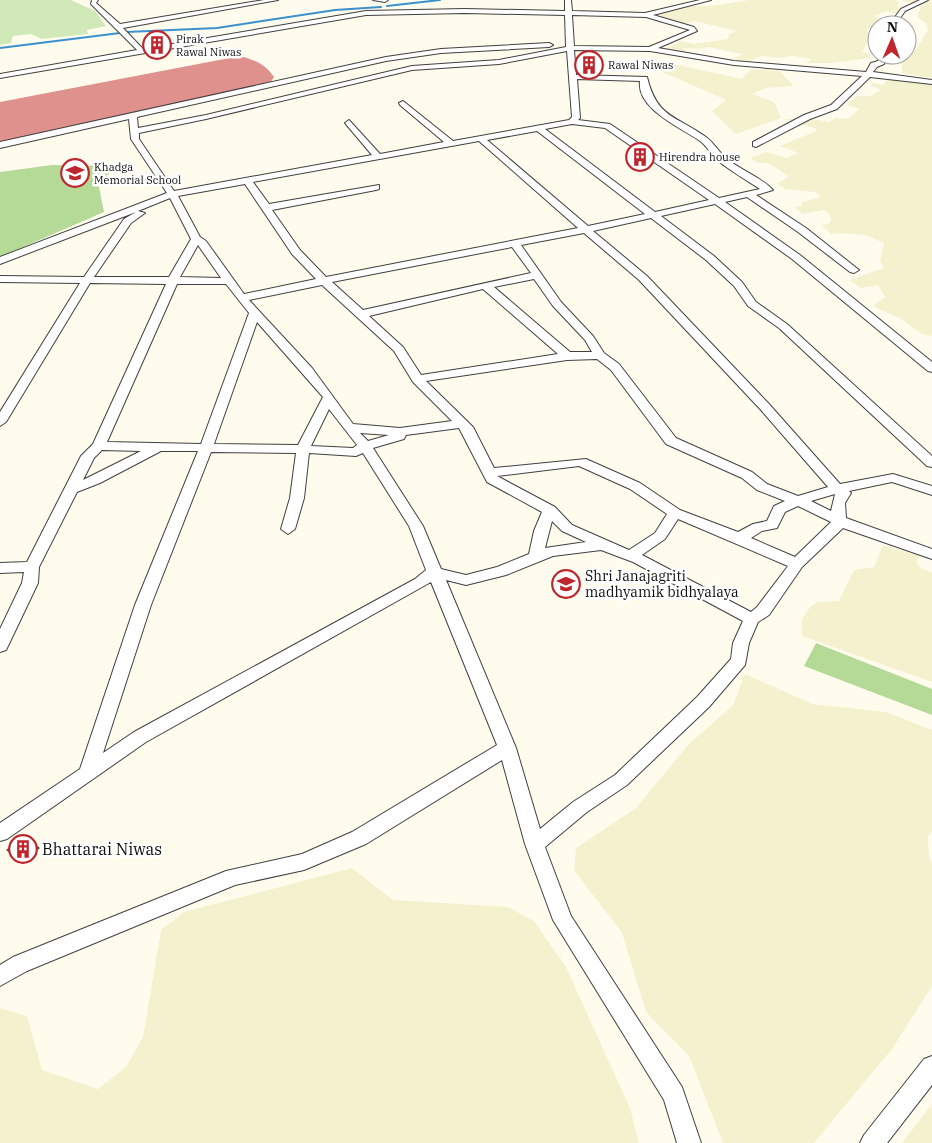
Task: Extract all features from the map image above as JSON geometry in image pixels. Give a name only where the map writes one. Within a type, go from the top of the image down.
[{"type":"street","points":[[95,0],[93,3],[142,52]]},
{"type":"street","points":[[117,27],[275,0]]},
{"type":"street","points":[[376,0],[385,0],[381,12]]},
{"type":"street","points":[[568,0],[576,118],[572,122]]},
{"type":"street","points":[[645,15],[696,1],[708,0]]},
{"type":"street","points":[[900,15],[926,0]]},
{"type":"street","points":[[465,11],[479,6],[483,2]]},
{"type":"street","points":[[0,76],[381,12],[569,12],[645,15],[692,28],[694,31],[650,49]]},
{"type":"street","points":[[146,22],[222,18]]},
{"type":"street","points":[[135,131],[206,117],[412,68],[499,62],[570,46]]},
{"type":"street","points":[[0,145],[394,58],[441,51],[570,46],[650,49],[680,56],[734,63],[868,74],[932,82]]},
{"type":"street","points":[[756,144],[807,117],[834,107],[868,74],[874,65]]},
{"type":"street","points":[[241,298],[584,230],[768,190],[720,158],[713,147],[703,139],[663,115],[653,105],[644,86],[644,80],[572,76]]},
{"type":"street","points":[[403,103],[451,144]]},
{"type":"street","points":[[133,117],[135,140],[173,197],[196,239],[202,243],[254,314],[308,370],[329,397],[340,417],[352,428],[365,446],[416,526],[433,572],[507,748],[535,844],[563,920],[674,1095],[689,1143]]},
{"type":"street","points":[[0,261],[173,197],[248,181],[572,122],[607,126],[796,257],[932,368]]},
{"type":"street","points":[[349,123],[378,158]]},
{"type":"street","points":[[538,128],[652,214],[738,284],[752,304],[783,326],[932,463]]},
{"type":"street","points":[[481,139],[584,230],[643,278],[765,408],[838,490],[844,493],[837,504],[838,517],[841,522]]},
{"type":"street","points":[[248,181],[296,252],[324,281],[399,349],[417,379],[468,430],[492,479],[550,510],[567,528],[602,542],[602,545]]},
{"type":"street","points":[[265,208],[376,188]]},
{"type":"street","points":[[748,194],[802,230],[854,270]]},
{"type":"street","points":[[0,422],[88,278],[131,217],[173,197]]},
{"type":"street","points":[[0,646],[30,583],[32,568],[88,456],[99,446],[173,280],[196,239]]},
{"type":"street","points":[[515,243],[557,304],[589,338],[600,355],[615,367],[671,441],[747,475],[762,487],[798,501],[841,522],[932,554]]},
{"type":"street","points":[[361,314],[539,276]]},
{"type":"street","points":[[1,280],[88,278],[228,281]]},
{"type":"street","points":[[486,286],[567,356]]},
{"type":"street","points":[[87,774],[143,606],[206,448],[254,314]]},
{"type":"street","points":[[417,379],[567,356],[600,355]]},
{"type":"street","points":[[288,529],[297,498],[303,449],[329,397]]},
{"type":"street","points":[[352,428],[400,432],[460,424]]},
{"type":"street","points":[[99,446],[303,449],[356,452],[365,446],[399,436],[400,432]]},
{"type":"street","points":[[71,489],[95,480],[160,446]]},
{"type":"street","points":[[490,473],[581,462],[634,486],[675,513],[739,538],[797,564]]},
{"type":"street","points":[[739,538],[758,527],[772,525],[779,509],[816,494],[893,478],[932,491]]},
{"type":"street","points":[[536,557],[540,531],[550,510]]},
{"type":"street","points":[[630,556],[660,536],[675,513]]},
{"type":"street","points":[[535,844],[580,807],[621,780],[703,702],[739,661],[741,643],[752,619],[763,611],[797,564],[829,531],[841,522]]},
{"type":"street","points":[[433,572],[466,580],[501,571],[551,552],[602,545],[630,556],[752,619]]},
{"type":"street","points":[[0,568],[32,568]]},
{"type":"street","points":[[0,833],[140,737],[420,583],[433,572]]},
{"type":"street","points":[[0,976],[20,964],[233,877],[304,862],[359,838],[507,748]]},
{"type":"street","points":[[872,1143],[932,1067]]},
{"type":"shaded area","points":[[749,0],[895,0],[900,3],[897,5],[901,10],[897,14],[886,11],[876,15],[867,15],[867,43],[862,52],[867,53],[867,58],[831,63],[806,63],[812,59],[792,56],[780,58],[762,56],[750,61],[733,59],[742,54],[708,47],[700,49],[681,48],[687,50],[684,51],[668,48],[682,41],[693,44],[728,39],[729,34],[737,31],[694,21],[686,24],[655,14],[693,6],[710,6]]},
{"type":"shaded area","points":[[900,0],[932,0],[932,78],[902,73],[902,65],[917,65],[917,48],[928,30],[926,23],[917,17],[921,5]]},
{"type":"shaded area","points":[[651,59],[742,79],[751,69],[780,71],[793,86],[766,88],[752,94],[774,102],[781,118],[736,134],[712,111],[726,100],[651,67]]},
{"type":"shaded area","points":[[888,79],[932,84],[932,336],[924,335],[901,319],[873,306],[885,297],[878,285],[861,288],[849,280],[884,268],[880,262],[884,243],[865,235],[831,234],[821,225],[828,224],[831,221],[830,215],[824,210],[803,214],[794,207],[802,206],[802,202],[821,197],[815,192],[785,189],[777,183],[788,176],[768,163],[758,163],[750,158],[766,152],[787,158],[798,153],[780,146],[817,129],[784,119],[813,119],[829,122],[835,118],[848,119],[859,109],[846,104],[858,96],[870,96],[881,90],[870,85],[873,83],[883,85]]},
{"type":"shaded area","points":[[883,545],[920,556],[916,562],[921,568],[932,573],[932,682],[802,636],[802,619],[811,606],[818,602],[839,601],[854,570],[874,567]]},
{"type":"shaded area","points":[[745,674],[812,704],[886,712],[932,730],[932,832],[928,836],[929,857],[932,863],[932,986],[892,1049],[814,1143],[723,1143],[689,1056],[646,1012],[622,933],[574,870],[576,848],[636,808],[689,744],[733,705]]},
{"type":"shaded area","points":[[352,868],[393,900],[508,907],[534,921],[566,967],[630,1108],[639,1143],[0,1143],[0,1008],[27,1016],[42,1070],[98,1089],[126,1067],[143,1037],[161,930],[184,912]]},
{"type":"shaded area","points":[[932,1104],[932,1143],[902,1143]]},
{"type":"green space","points":[[0,0],[71,0],[95,11],[106,26],[87,30],[88,34],[41,39],[31,34],[13,36],[11,43],[0,45]]},
{"type":"green space","points":[[52,165],[120,166],[98,182],[104,212],[0,257],[0,172]]},
{"type":"green space","points":[[816,643],[932,689],[932,715],[804,666]]},
{"type":"building","name":"Bhattarai Niwas","points":[[24,835],[40,848],[22,863],[6,850]]},
{"type":"waterway","points":[[387,6],[440,0]]},
{"type":"waterway","points":[[127,32],[217,28],[335,10],[381,7]]},
{"type":"waterway","points":[[0,48],[120,33]]},
{"type":"runway","points":[[0,116],[240,69],[252,77],[0,128]]},
{"type":"place","name":"Pirak Rawal Niwas","points":[[157,45]]},
{"type":"place","name":"Rawal Niwas","points":[[589,65]]},
{"type":"place","name":"Hirendra house","points":[[640,157]]},
{"type":"place","name":"Khadga Memorial School","points":[[75,173]]},
{"type":"place","name":"Shri Janajagriti madhyamik bidhyalaya","points":[[566,584]]},
{"type":"place","name":"Bhattarai Niwas","points":[[23,849]]}]
